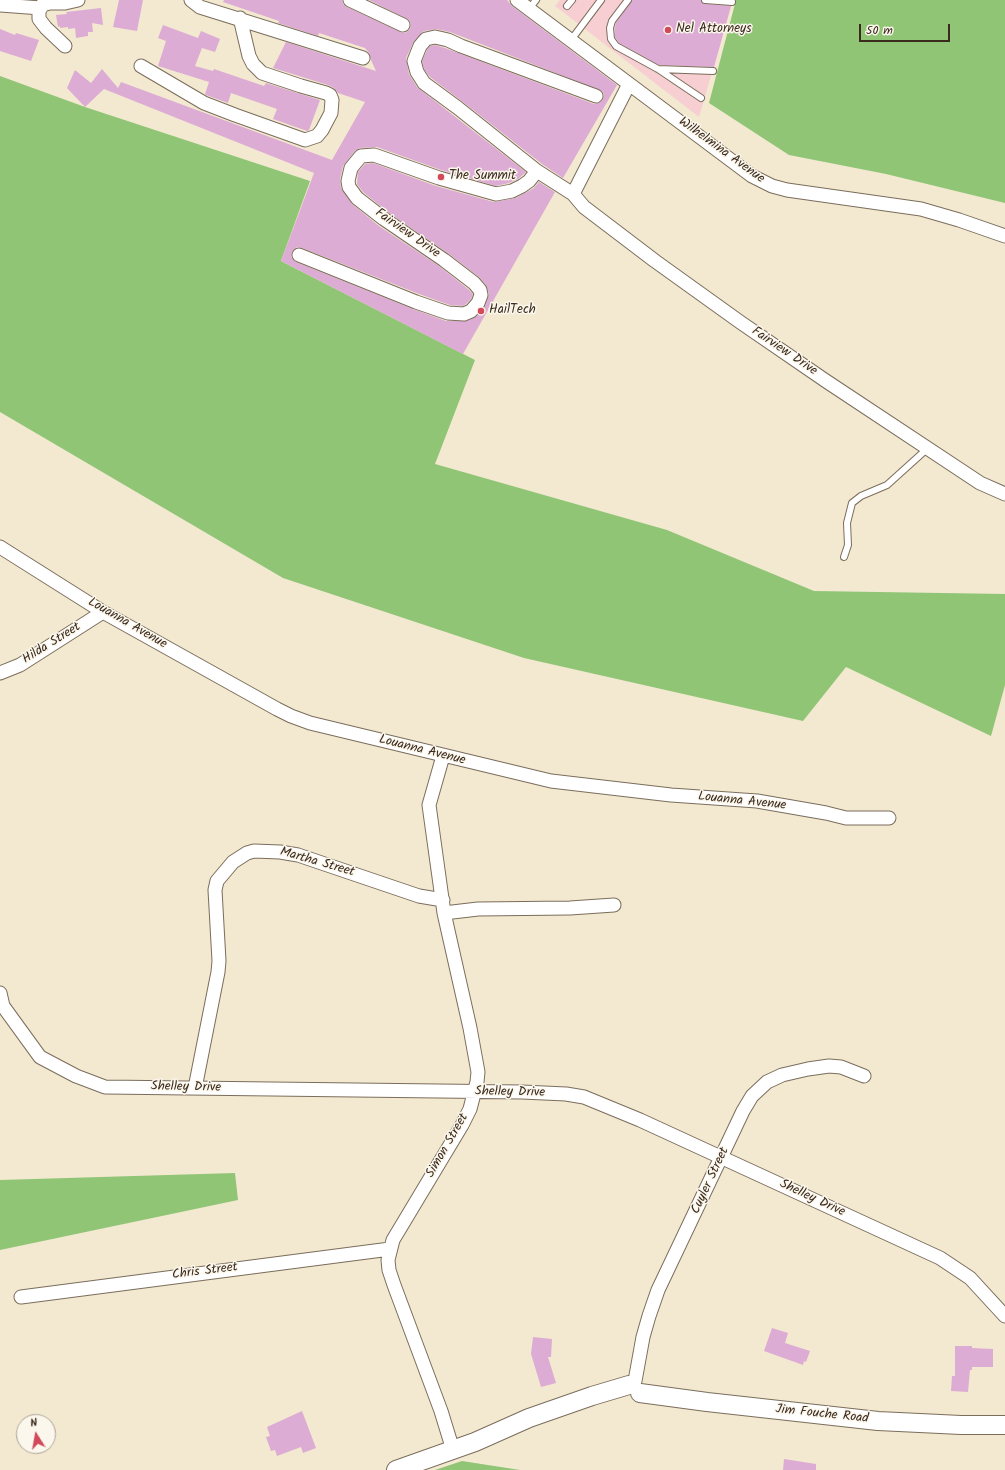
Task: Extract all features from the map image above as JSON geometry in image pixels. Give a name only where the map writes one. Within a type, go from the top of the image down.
[{"type":"street","points":[[65,46],[46,28],[39,19],[39,11],[42,5],[78,0]]},
{"type":"street","points":[[190,0],[200,7],[240,18],[363,58]]},
{"type":"street","points":[[350,0],[403,24]]},
{"type":"street","name":"Wilhelmina Avenue","points":[[517,0],[533,4],[571,40],[752,176],[772,186],[787,190],[922,209],[1005,236]]},
{"type":"street","points":[[0,4],[41,8]]},
{"type":"street","points":[[141,66],[204,103],[305,140],[317,136],[325,126],[331,113],[332,100],[330,95],[262,73],[253,64],[249,56],[240,18]]},
{"type":"street","name":"Fairview Drive","points":[[596,96],[448,40],[435,37],[426,40],[420,46],[414,61],[417,72],[424,84],[458,108],[536,171],[573,194],[584,207],[661,266],[740,322],[980,483],[1005,494]]},
{"type":"street","points":[[573,194],[629,84]]},
{"type":"street","name":"Fairview Drive","points":[[300,255],[416,302],[448,313],[464,314],[471,311],[478,303],[481,295],[480,290],[474,283],[444,260],[384,219],[357,198],[348,181],[348,175],[351,168],[361,156],[374,155],[439,178],[496,194],[512,191],[522,186],[529,181],[536,171]]},
{"type":"street","name":"Louanna Avenue","points":[[0,547],[103,612],[291,716],[317,725],[551,781],[671,795],[757,801],[846,818],[889,818]]},
{"type":"street","name":"Hilda Street","points":[[0,673],[20,665],[103,612]]},
{"type":"street","name":"Simon Street","points":[[443,756],[429,805],[444,907],[478,1072],[470,1109],[462,1125],[393,1240],[388,1260],[389,1270],[454,1450]]},
{"type":"street","name":"Martha Street","points":[[195,1088],[218,972],[219,961],[215,890],[217,881],[233,862],[247,853],[254,851],[280,852],[298,855],[419,896],[444,907],[478,909],[570,908],[614,905]]},
{"type":"street","name":"Shelley Drive","points":[[0,993],[3,1006],[40,1057],[50,1064],[105,1087],[522,1092],[584,1097],[640,1120],[940,1258],[970,1278],[1005,1316]]},
{"type":"street","name":"Cuyler Street","points":[[635,1388],[643,1337],[658,1290],[743,1111],[752,1096],[767,1082],[782,1075],[829,1066],[841,1067],[864,1076]]},
{"type":"street","name":"Chris Street","points":[[21,1297],[390,1249]]},
{"type":"street","name":"Jim Fouche Road","points":[[396,1470],[475,1442],[496,1438],[558,1413],[635,1388],[872,1414],[954,1418],[1005,1416]]},
{"type":"street","name":"Jim Fouche Road","points":[[672,1392],[707,1402],[878,1421],[961,1425],[1005,1425]]},
{"type":"lane","points":[[568,6],[572,0]]},
{"type":"lane","points":[[571,40],[601,0]]},
{"type":"lane","points":[[628,0],[612,21],[610,28],[611,38],[616,46],[658,69],[701,98]]},
{"type":"lane","points":[[705,0],[732,2]]},
{"type":"lane","points":[[658,69],[713,71]]},
{"type":"lane","points":[[844,557],[848,545],[847,523],[852,503],[861,496],[886,486],[928,448]]},
{"type":"shaded area","name":"Nel Attorneys","points":[[560,0],[733,0],[699,117],[555,6]]},
{"type":"green space","points":[[736,0],[1005,0],[1005,203],[886,174],[789,155],[709,103]]},
{"type":"green space","points":[[0,76],[85,107],[310,181],[281,261],[475,360],[435,464],[667,530],[814,591],[1005,594],[1005,685],[991,736],[846,667],[803,721],[524,658],[283,578],[0,412]]},
{"type":"green space","points":[[235,1173],[238,1200],[0,1250],[0,1180]]},
{"type":"green space","points":[[462,1461],[520,1470],[435,1470]]},
{"type":"building","points":[[119,0],[143,0],[137,31],[113,27]]},
{"type":"building","name":"The Summit","points":[[224,0],[342,0],[343,4],[347,7],[403,33],[410,29],[411,24],[409,20],[369,0],[507,0],[512,6],[617,85],[563,178],[542,164],[430,77],[424,69],[422,61],[430,46],[435,45],[594,104],[601,102],[603,99],[604,94],[602,91],[450,32],[436,29],[424,31],[414,41],[406,58],[409,74],[417,87],[526,172],[518,179],[496,186],[441,170],[377,147],[360,148],[355,151],[343,166],[340,179],[341,188],[352,204],[379,226],[439,266],[468,289],[473,294],[471,299],[463,306],[450,305],[302,248],[297,247],[292,252],[291,257],[296,262],[413,309],[446,321],[467,321],[477,316],[485,306],[489,294],[486,285],[479,277],[449,254],[389,213],[363,192],[357,184],[358,172],[365,164],[373,163],[436,186],[494,202],[516,198],[534,188],[539,182],[555,192],[463,354],[281,261],[314,173],[104,89],[85,107],[67,88],[75,70],[91,83],[102,69],[118,88],[121,82],[332,160],[365,102],[338,93],[334,88],[328,85],[273,68],[286,42],[376,71],[369,53],[365,48],[319,33],[318,36],[278,23],[279,21],[223,2]]},
{"type":"building","name":"Nel Attorneys","points":[[632,0],[701,0],[702,3],[705,4],[731,6],[714,67],[659,65],[619,43],[615,37],[616,23]]},
{"type":"building","points":[[101,8],[103,25],[92,23],[93,32],[88,32],[88,36],[76,38],[75,28],[68,29],[68,27],[58,27],[56,15],[67,14],[66,12]]},
{"type":"building","points":[[163,25],[198,38],[201,31],[220,39],[215,52],[202,48],[195,66],[213,71],[214,69],[264,86],[266,83],[320,100],[309,130],[307,131],[273,119],[277,109],[231,93],[228,103],[206,95],[209,82],[158,66],[166,41],[158,38]]},
{"type":"building","points":[[0,29],[15,35],[16,33],[39,40],[31,61],[0,51]]},
{"type":"building","points":[[772,1328],[788,1333],[785,1343],[810,1351],[806,1362],[804,1361],[803,1365],[764,1351]]},
{"type":"building","points":[[533,1337],[552,1339],[551,1357],[548,1357],[556,1383],[541,1387],[531,1354]]},
{"type":"building","points":[[955,1346],[972,1346],[972,1348],[993,1349],[993,1367],[972,1367],[972,1370],[970,1370],[968,1392],[951,1391],[952,1376],[955,1376]]},
{"type":"building","points":[[302,1411],[316,1448],[303,1453],[301,1447],[277,1456],[275,1450],[271,1451],[266,1437],[270,1436],[267,1427]]},
{"type":"building","points":[[784,1459],[816,1464],[816,1470],[783,1470]]},
{"type":"place","name":"Nel Attorneys","points":[[668,30]]},
{"type":"place","name":"The Summit","points":[[441,177]]},
{"type":"place","name":"HailTech","points":[[481,311]]}]
